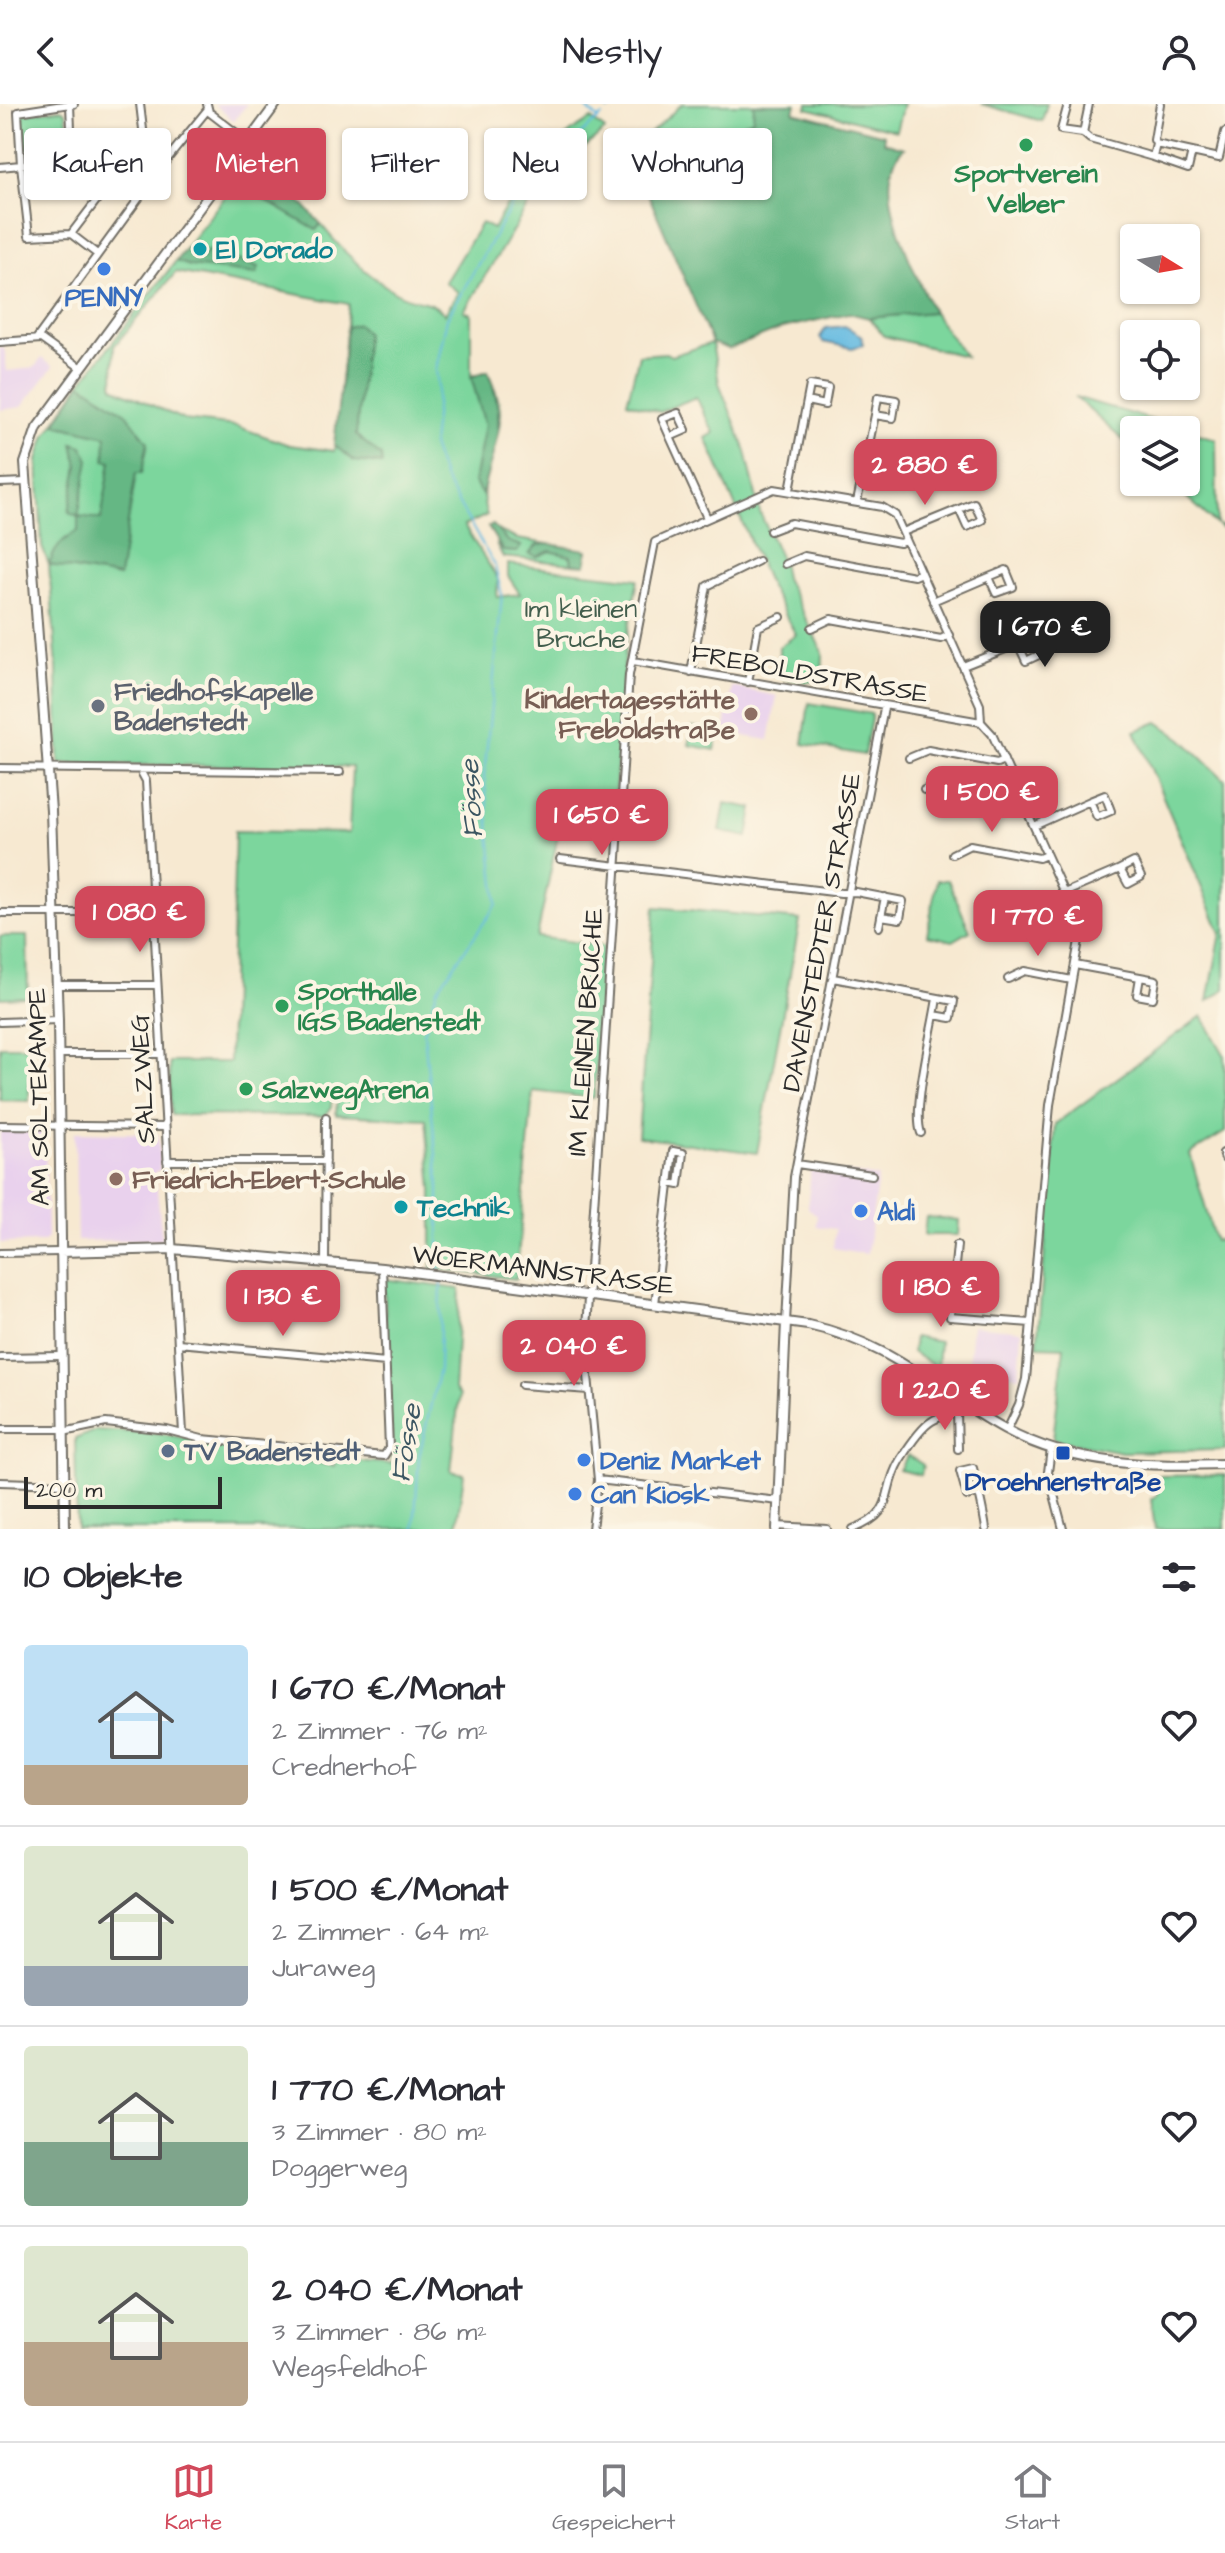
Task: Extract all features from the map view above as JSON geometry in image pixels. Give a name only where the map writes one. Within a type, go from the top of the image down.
[{"type":"street","points":[[0,167],[21,165],[49,160],[71,129],[71,104],[18,112],[21,165],[29,236],[71,234],[97,254]]},
{"type":"street","points":[[140,104],[143,128]]},
{"type":"street","name":"AM SOLTEKAMPE","points":[[258,128],[276,104]]},
{"type":"street","points":[[1068,104],[1061,130],[1083,133],[1090,139],[1188,169],[1192,152]]},
{"type":"street","points":[[1083,133],[1089,104]]},
{"type":"street","points":[[1153,157],[1160,104]]},
{"type":"street","points":[[171,154],[208,106],[232,128]]},
{"type":"street","points":[[1156,144],[1222,159],[1225,132]]},
{"type":"street","points":[[71,234],[97,200]]},
{"type":"street","points":[[37,338],[137,200]]},
{"type":"street","name":"AM SOLTEKAMPE","points":[[65,1529],[55,915],[48,770],[25,482],[26,454],[37,428],[205,200]]},
{"type":"street","points":[[0,342],[37,338],[81,368]]},
{"type":"street","points":[[807,401],[790,490],[890,510],[903,532],[980,705],[981,722],[992,734],[1075,917],[1080,935],[1050,1105],[1023,1393],[1007,1430]]},
{"type":"street","points":[[857,502],[875,415]]},
{"type":"street","points":[[670,437],[707,518]]},
{"type":"street","points":[[0,483],[25,482]]},
{"type":"street","name":"IM KLEINEN BRUCHE","points":[[592,1529],[598,1480],[585,1344],[633,661],[652,547],[661,538],[748,499],[774,489],[790,490]]},
{"type":"street","points":[[903,532],[959,509]]},
{"type":"street","points":[[770,531],[791,523],[900,543],[906,540]]},
{"type":"street","points":[[785,564],[804,556],[914,576],[921,573]]},
{"type":"street","points":[[691,672],[707,586],[758,561]]},
{"type":"street","points":[[933,601],[989,577]]},
{"type":"street","points":[[748,682],[758,627],[781,617]]},
{"type":"street","points":[[812,628],[831,619],[941,639],[949,635]]},
{"type":"street","points":[[963,666],[1018,644]]},
{"type":"street","name":"FREBOLDSTRASSE","points":[[633,661],[884,708],[981,722]]},
{"type":"street","name":"DAVENSTEDTER STRASSE","points":[[777,1528],[790,1322],[791,1197],[884,708]]},
{"type":"street","points":[[909,758],[928,750],[997,763],[1004,760]]},
{"type":"street","points":[[0,768],[141,772],[151,767],[340,772]]},
{"type":"street","name":"SALZWEG","points":[[141,772],[146,781],[183,1433]]},
{"type":"street","points":[[924,790],[942,783],[1011,796],[1018,792]]},
{"type":"street","points":[[1034,826],[1090,801]]},
{"type":"street","points":[[952,854],[970,845],[1039,858],[1046,855]]},
{"type":"street","points":[[560,859],[903,901],[900,919],[881,916]]},
{"type":"street","points":[[1064,893],[1120,869]]},
{"type":"street","points":[[879,927],[885,897]]},
{"type":"street","points":[[981,917],[999,909],[1066,921],[1075,917]]},
{"type":"street","points":[[0,913],[153,913]]},
{"type":"street","points":[[1075,965],[1140,977]]},
{"type":"street","points":[[1008,979],[1025,971],[1072,980]]},
{"type":"street","points":[[833,978],[954,1001],[951,1018],[934,1015]]},
{"type":"street","points":[[57,985],[157,985]]},
{"type":"street","points":[[921,1133],[918,1126],[937,998]]},
{"type":"street","points":[[0,1022],[58,1020]]},
{"type":"street","points":[[59,1054],[161,1054]]},
{"type":"street","points":[[325,1263],[326,1117]]},
{"type":"street","points":[[0,1125],[165,1127]]},
{"type":"street","points":[[655,1304],[669,1183],[673,1151],[683,1153],[679,1185],[669,1183]]},
{"type":"street","points":[[167,1161],[326,1161]]},
{"type":"street","points":[[797,1164],[872,1175]]},
{"type":"street","points":[[957,1245],[950,1317],[1031,1323]]},
{"type":"street","name":"WOERMANNSTRASSE","points":[[0,1253],[172,1249],[382,1268],[790,1322],[842,1334],[882,1350],[1007,1430],[1051,1449],[1134,1465],[1225,1464]]},
{"type":"street","points":[[0,1429],[63,1431],[106,1423],[217,1440],[380,1457],[387,1454],[382,1268]]},
{"type":"street","points":[[178,1343],[386,1362]]},
{"type":"street","points":[[0,1357],[61,1356]]},
{"type":"street","points":[[522,1385],[589,1390]]},
{"type":"street","points":[[853,1529],[873,1520],[885,1507],[900,1459],[930,1421],[957,1412],[966,1404]]},
{"type":"street","points":[[957,1412],[958,1449]]},
{"type":"street","points":[[1051,1449],[1048,1472],[1063,1529]]},
{"type":"street","points":[[979,1493],[967,1496],[960,1471],[973,1468],[979,1493],[986,1529]]},
{"type":"street","points":[[598,1480],[779,1501]]},
{"type":"street","points":[[0,1482],[64,1484]]},
{"type":"street","points":[[777,1528],[827,1529]]},
{"type":"shaded area","points":[[214,104],[247,104],[234,121]]},
{"type":"shaded area","points":[[0,347],[4,347],[7,371],[34,368],[42,358],[53,367],[22,407],[0,410]]},
{"type":"shaded area","name":"Kindertagesstätte Freboldstraße","points":[[732,687],[777,696],[769,740],[724,733]]},
{"type":"shaded area","points":[[0,1132],[45,1132],[47,1238],[44,1242],[0,1243]]},
{"type":"shaded area","name":"Friedrich-Ebert-Schule","points":[[75,1132],[158,1134],[160,1160],[159,1171],[155,1171],[162,1239],[77,1241]]},
{"type":"shaded area","points":[[811,1168],[878,1177],[867,1254],[833,1248],[835,1229],[816,1226],[817,1215],[808,1208]]},
{"type":"shaded area","points":[[972,1326],[1022,1331],[1019,1376],[996,1374],[997,1362],[969,1359]]},
{"type":"green space","points":[[682,104],[754,104],[754,119],[735,128],[656,128]]},
{"type":"green space","points":[[754,104],[796,104],[794,112],[884,135],[884,142],[904,148],[894,163],[890,183],[892,205],[907,253],[933,312],[869,318],[849,313],[783,328],[729,349],[712,343],[651,200],[772,200],[772,128],[734,128],[753,119]]},
{"type":"green space","points":[[808,104],[903,104],[896,131],[807,108]]},
{"type":"green space","points":[[981,104],[1047,104],[1042,121]]},
{"type":"green space","points":[[61,109],[66,112],[68,128],[24,128],[24,156],[20,114]]},
{"type":"green space","points":[[591,119],[603,132],[587,146],[587,128],[577,128]]},
{"type":"green space","name":"Im kleinen Bruche","points":[[222,200],[265,200],[311,227],[316,229],[321,224],[355,261],[385,286],[433,305],[445,314],[458,292],[445,282],[481,223],[493,229],[510,200],[531,200],[464,311],[471,314],[471,376],[488,371],[500,414],[485,480],[487,515],[464,526],[498,579],[497,597],[520,594],[508,576],[508,564],[638,579],[626,644],[612,833],[559,830],[537,937],[604,946],[594,1098],[533,1091],[516,1279],[432,1268],[432,1189],[426,1119],[336,1115],[337,1096],[332,1095],[331,1108],[325,1116],[171,1115],[169,1062],[229,1062],[235,831],[349,833],[352,767],[59,764],[57,668],[49,565],[42,547],[38,460],[46,435],[81,383],[176,261],[190,266],[202,259],[185,249]],"holes":[[[176,272],[349,304],[334,451],[289,445],[236,426],[184,420],[113,387],[114,346]]]},
{"type":"green space","points":[[265,200],[299,200],[321,224],[316,230]]},
{"type":"green space","points":[[185,249],[201,259],[208,250],[259,267],[256,274],[190,266],[176,261]]},
{"type":"green space","points":[[933,312],[965,356],[884,336],[869,318]]},
{"type":"green space","points":[[358,324],[366,333],[356,435],[381,456],[382,464],[354,461],[334,445],[347,327]]},
{"type":"green space","points":[[712,343],[719,383],[746,451],[760,513],[782,561],[785,578],[823,653],[822,681],[782,678],[785,660],[779,656],[779,647],[796,635],[770,587],[706,438],[714,433],[696,397],[660,412],[627,402],[639,355],[666,353],[671,356]]},
{"type":"green space","points":[[488,371],[498,420],[495,447],[482,495],[474,482],[485,425],[471,377]]},
{"type":"green space","points":[[81,383],[127,414],[148,442],[142,473],[136,473],[119,577],[49,565],[60,545],[78,531],[78,516],[101,519],[111,461],[105,460],[106,436],[55,424]]},
{"type":"green space","points":[[1075,397],[1139,416],[1120,416],[1120,437]]},
{"type":"green space","points":[[1200,434],[1216,439],[1217,525],[1185,496],[1200,496]]},
{"type":"green space","points":[[73,443],[82,446],[89,460],[78,516],[69,512],[78,466]]},
{"type":"green space","points":[[493,525],[507,541],[521,546],[517,552],[503,551],[488,527]]},
{"type":"green space","points":[[497,530],[517,539],[548,544],[537,545],[537,557],[550,551],[571,556],[572,564],[503,557],[496,544],[503,551],[517,552],[521,546],[507,541]]},
{"type":"green space","points":[[537,545],[587,550],[586,565],[572,564],[571,556],[550,551],[537,557],[529,554]]},
{"type":"green space","points":[[809,703],[872,714],[864,755],[803,744]]},
{"type":"green space","points":[[1158,722],[1182,739],[1225,780],[1225,989],[1208,1001],[1221,933],[1135,731]]},
{"type":"green space","points":[[693,727],[718,732],[715,750],[689,745]]},
{"type":"green space","points":[[725,803],[753,808],[748,837],[720,831]]},
{"type":"green space","points":[[937,880],[948,880],[970,931],[953,941],[927,935]]},
{"type":"green space","points":[[655,907],[800,920],[757,1153],[638,1137]]},
{"type":"green space","points":[[0,936],[27,936],[28,997],[0,998]]},
{"type":"green space","points":[[1202,1016],[1225,1056],[1225,1132],[1190,1154],[1215,1241],[1225,1239],[1225,1450],[1122,1452],[1053,1439],[1064,1347],[1037,1346],[1055,1124]]},
{"type":"green space","points":[[0,1046],[30,1046],[29,1101],[0,1100]]},
{"type":"green space","points":[[926,1217],[959,1220],[958,1235],[924,1235]]},
{"type":"green space","points":[[384,1279],[460,1289],[454,1390],[459,1396],[451,1471],[464,1474],[456,1529],[77,1529],[75,1439],[96,1430],[158,1433],[334,1466],[336,1459],[392,1464]]},
{"type":"green space","points":[[914,1337],[939,1342],[937,1368],[912,1352]]},
{"type":"green space","points":[[908,1455],[923,1465],[921,1475],[899,1470]]},
{"type":"green space","points":[[1225,1475],[1225,1529],[1155,1529],[1151,1499],[1157,1495],[1158,1476]]},
{"type":"water","points":[[845,326],[862,336],[863,345],[852,348],[823,342],[820,337],[826,328]]},
{"type":"waterway","points":[[582,104],[598,119]]},
{"type":"waterway","name":"Fösse","points":[[608,111],[616,104]]},
{"type":"waterway","name":"Fösse","points":[[439,1271],[439,1185],[424,1033],[437,990],[497,904],[484,776],[502,595],[495,566],[443,477],[432,445],[438,388],[436,369],[447,318],[520,191],[528,179],[602,116]]},
{"type":"waterway","name":"Fösse","points":[[414,1529],[419,1457],[439,1369],[441,1281]]},
{"type":"place","name":"Sportverein Velber","points":[[1026,145]]},
{"type":"place","name":"El Dorado","points":[[200,249]]},
{"type":"place","name":"PENNY","points":[[104,269]]},
{"type":"place","name":"Friedhofskapelle Badenstedt","points":[[98,706]]},
{"type":"place","name":"Kindertagesstätte Freboldstraße","points":[[751,714]]},
{"type":"place","name":"Sporthalle IGS Badenstedt","points":[[282,1006]]},
{"type":"place","name":"SalzwegArena","points":[[246,1089]]},
{"type":"place","name":"Friedrich-Ebert-Schule","points":[[116,1179]]},
{"type":"place","name":"Technik","points":[[401,1207]]},
{"type":"place","name":"Aldi","points":[[861,1211]]},
{"type":"place","name":"TV Badenstedt","points":[[168,1451]]},
{"type":"place","name":"Droehnenstraße","points":[[1063,1453]]},
{"type":"place","name":"Deniz Market","points":[[584,1460]]},
{"type":"place","name":"Can Kiosk","points":[[575,1494]]}]
